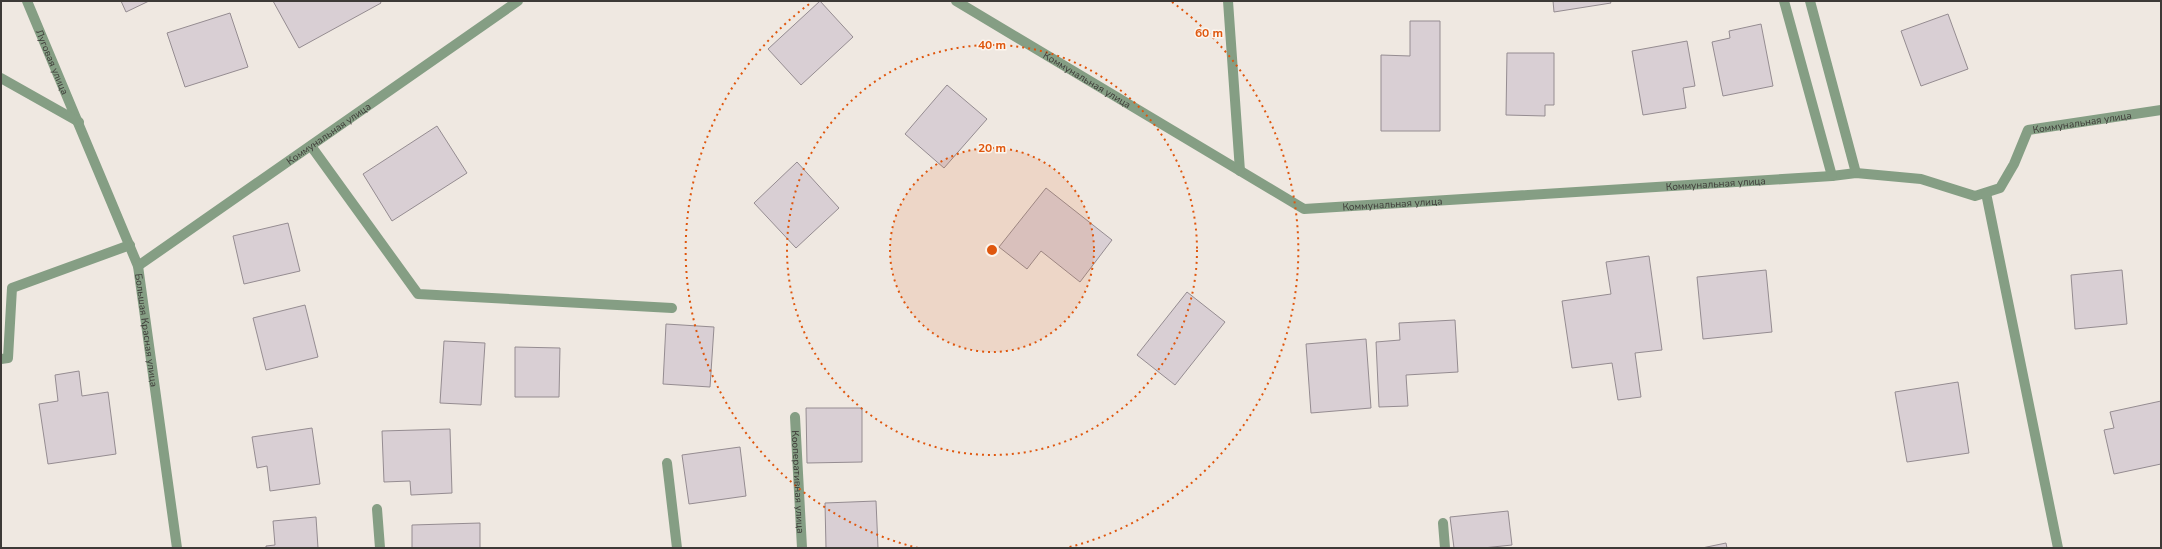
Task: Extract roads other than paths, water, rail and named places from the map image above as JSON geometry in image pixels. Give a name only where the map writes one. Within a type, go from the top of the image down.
[{"type":"street","name":"Луговая улица","points":[[27,1],[79,122]]},
{"type":"street","name":"Коммунальная улица","points":[[138,266],[518,1]]},
{"type":"street","name":"Коммунальная улица","points":[[956,1],[1304,209],[1832,176],[1856,172],[1921,180],[1975,196],[2000,188],[2014,164],[2028,130],[2161,110]]},
{"type":"street","points":[[1228,1],[1240,171]]},
{"type":"street","points":[[1784,1],[1832,176]]},
{"type":"street","points":[[1810,1],[1856,172]]},
{"type":"street","points":[[1,78],[79,122]]},
{"type":"street","name":"Большая Красная улица","points":[[79,122],[138,266],[177,548]]},
{"type":"street","points":[[311,146],[418,294],[672,308]]},
{"type":"street","points":[[1986,193],[2058,548]]},
{"type":"street","points":[[1,359],[8,358],[12,288],[130,245]]},
{"type":"street","name":"Кооперативная улица","points":[[794,417],[802,548]]},
{"type":"street","points":[[667,464],[677,548]]},
{"type":"street","points":[[377,509],[380,548]]},
{"type":"street","points":[[1443,523],[1445,548]]}]
